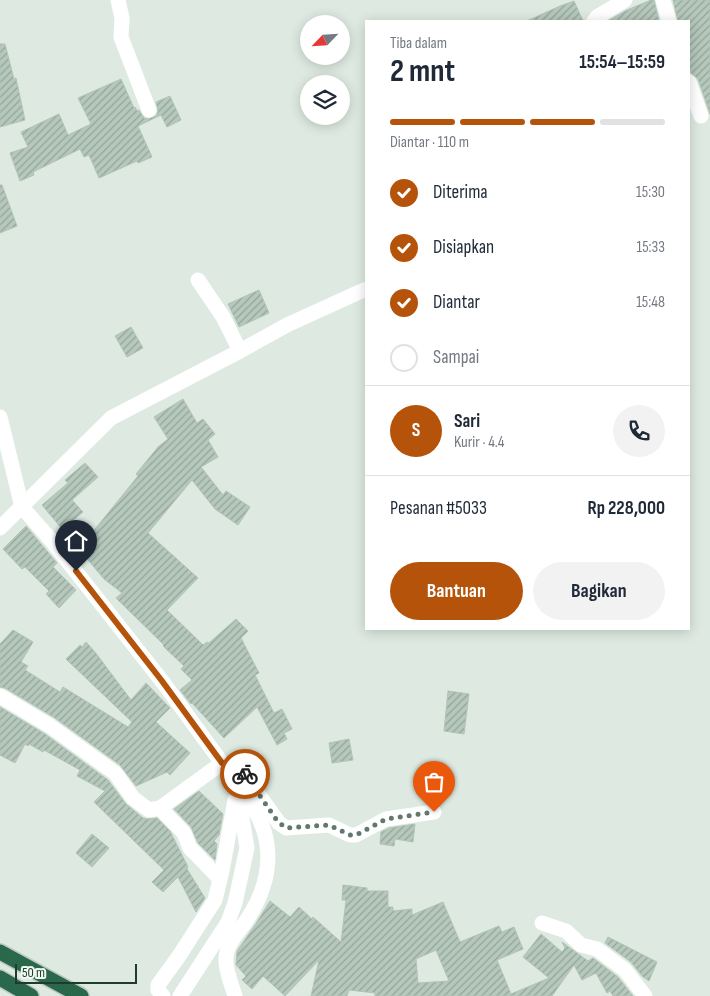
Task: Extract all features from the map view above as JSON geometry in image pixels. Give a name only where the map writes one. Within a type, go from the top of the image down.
[{"type":"highway","points":[[0,952],[81,996]]},
{"type":"highway","points":[[0,978],[31,996]]},
{"type":"street","points":[[118,0],[122,18],[121,37],[149,110]]},
{"type":"street","points":[[595,20],[625,0]]},
{"type":"street","points":[[663,0],[669,20]]},
{"type":"street","points":[[690,85],[700,116]]},
{"type":"street","points":[[198,280],[223,317],[240,352]]},
{"type":"street","points":[[0,528],[111,418],[240,352],[287,325],[365,289]]},
{"type":"street","points":[[0,417],[22,507],[51,540],[156,673],[222,763],[237,788],[253,805],[260,817],[265,831],[268,858],[266,874],[259,896],[249,917],[230,943],[226,959],[235,996]]},
{"type":"street","points":[[0,696],[50,726],[115,772],[133,798],[149,810],[160,808],[222,763],[238,766],[278,822],[286,828],[329,825],[350,835],[356,835],[386,819],[434,812]]},
{"type":"street","points":[[163,996],[158,990],[158,985],[179,956],[214,900],[220,879],[237,788]]},
{"type":"street","points":[[180,996],[228,922],[235,903],[248,848],[237,788]]},
{"type":"street","points":[[160,808],[184,834],[190,848],[220,879]]},
{"type":"street","points":[[542,923],[566,931],[581,945],[597,949],[625,970],[645,996]]},
{"type":"building","points":[[654,0],[659,20],[610,20],[627,10]]},
{"type":"building","points":[[673,0],[710,0],[710,114],[698,79],[690,70],[690,20],[678,20]]},
{"type":"building","points":[[574,1],[583,20],[529,20]]},
{"type":"building","points":[[0,44],[5,44],[14,79],[16,78],[25,120],[0,127]]},
{"type":"building","points":[[121,79],[134,108],[137,111],[139,110],[144,118],[148,119],[156,116],[158,111],[156,102],[170,96],[181,120],[167,127],[161,115],[138,126],[152,157],[138,163],[137,161],[99,178],[89,155],[84,157],[80,149],[33,172],[34,175],[20,181],[10,153],[28,147],[21,132],[59,114],[68,135],[91,124],[78,98]]},
{"type":"building","points":[[0,185],[2,185],[17,226],[0,233]]},
{"type":"building","points":[[259,290],[269,313],[239,327],[228,304]]},
{"type":"building","points":[[131,327],[143,348],[127,357],[115,336]]},
{"type":"building","points":[[183,399],[197,423],[203,419],[215,434],[208,440],[218,457],[201,467],[223,495],[226,491],[250,507],[238,525],[215,509],[192,480],[148,533],[198,578],[167,610],[203,645],[207,642],[209,643],[236,619],[248,631],[241,638],[259,673],[255,675],[274,713],[282,709],[292,729],[284,733],[287,739],[277,745],[257,707],[224,738],[180,690],[192,680],[181,669],[184,666],[116,598],[122,593],[104,579],[79,549],[138,476],[136,474],[158,447],[168,439],[154,417]]},
{"type":"building","points":[[85,463],[98,477],[72,500],[83,512],[62,529],[42,505],[68,483],[65,480]]},
{"type":"building","points":[[26,526],[57,563],[53,567],[76,590],[59,608],[46,594],[49,591],[25,567],[22,569],[3,549]]},
{"type":"building","points":[[13,630],[33,642],[21,662],[28,666],[25,670],[60,692],[63,687],[128,727],[132,722],[66,659],[80,645],[82,647],[86,642],[131,700],[146,683],[170,708],[156,722],[190,753],[170,775],[167,772],[136,786],[120,765],[55,718],[5,688],[0,687],[0,644]]},
{"type":"building","points":[[448,691],[469,694],[464,734],[444,731]]},
{"type":"building","points":[[0,707],[45,734],[108,780],[126,804],[143,818],[157,818],[170,831],[188,867],[187,869],[205,898],[196,912],[178,877],[163,892],[152,882],[164,870],[94,802],[105,791],[77,776],[80,770],[29,744],[28,746],[25,744],[15,763],[0,755]]},
{"type":"building","points":[[349,739],[353,760],[332,763],[329,743]]},
{"type":"building","points":[[258,760],[267,779],[261,782],[248,764]]},
{"type":"building","points":[[199,791],[223,814],[219,835],[214,841],[217,844],[215,860],[198,843],[191,827],[174,809]]},
{"type":"building","points":[[415,824],[413,842],[395,839],[394,846],[380,844],[381,832],[389,828]]},
{"type":"building","points":[[92,834],[109,848],[92,867],[76,853]]},
{"type":"building","points":[[343,885],[367,888],[367,891],[388,891],[388,907],[393,907],[393,911],[412,909],[412,915],[443,902],[460,942],[499,926],[502,932],[514,927],[523,949],[497,960],[511,994],[549,978],[523,957],[541,934],[562,952],[565,948],[562,942],[588,961],[593,958],[618,977],[633,996],[613,996],[610,991],[607,993],[596,973],[582,980],[574,965],[552,996],[375,996],[375,993],[349,990],[347,996],[311,996],[319,960],[285,996],[263,976],[252,989],[242,980],[246,976],[236,965],[237,951],[270,901],[290,917],[299,907],[341,942],[346,900],[342,900]],"holes":[[[436,950],[449,981],[418,983],[416,959]]]},
{"type":"building","points":[[608,937],[657,962],[649,981],[642,976],[631,962],[605,943]]},
{"type":"way so far","points":[[245,774],[278,822],[286,828],[329,825],[350,835],[356,835],[386,819],[434,812]]},
{"type":"route","points":[[76,571],[162,681],[222,763],[238,766],[245,774]]}]
